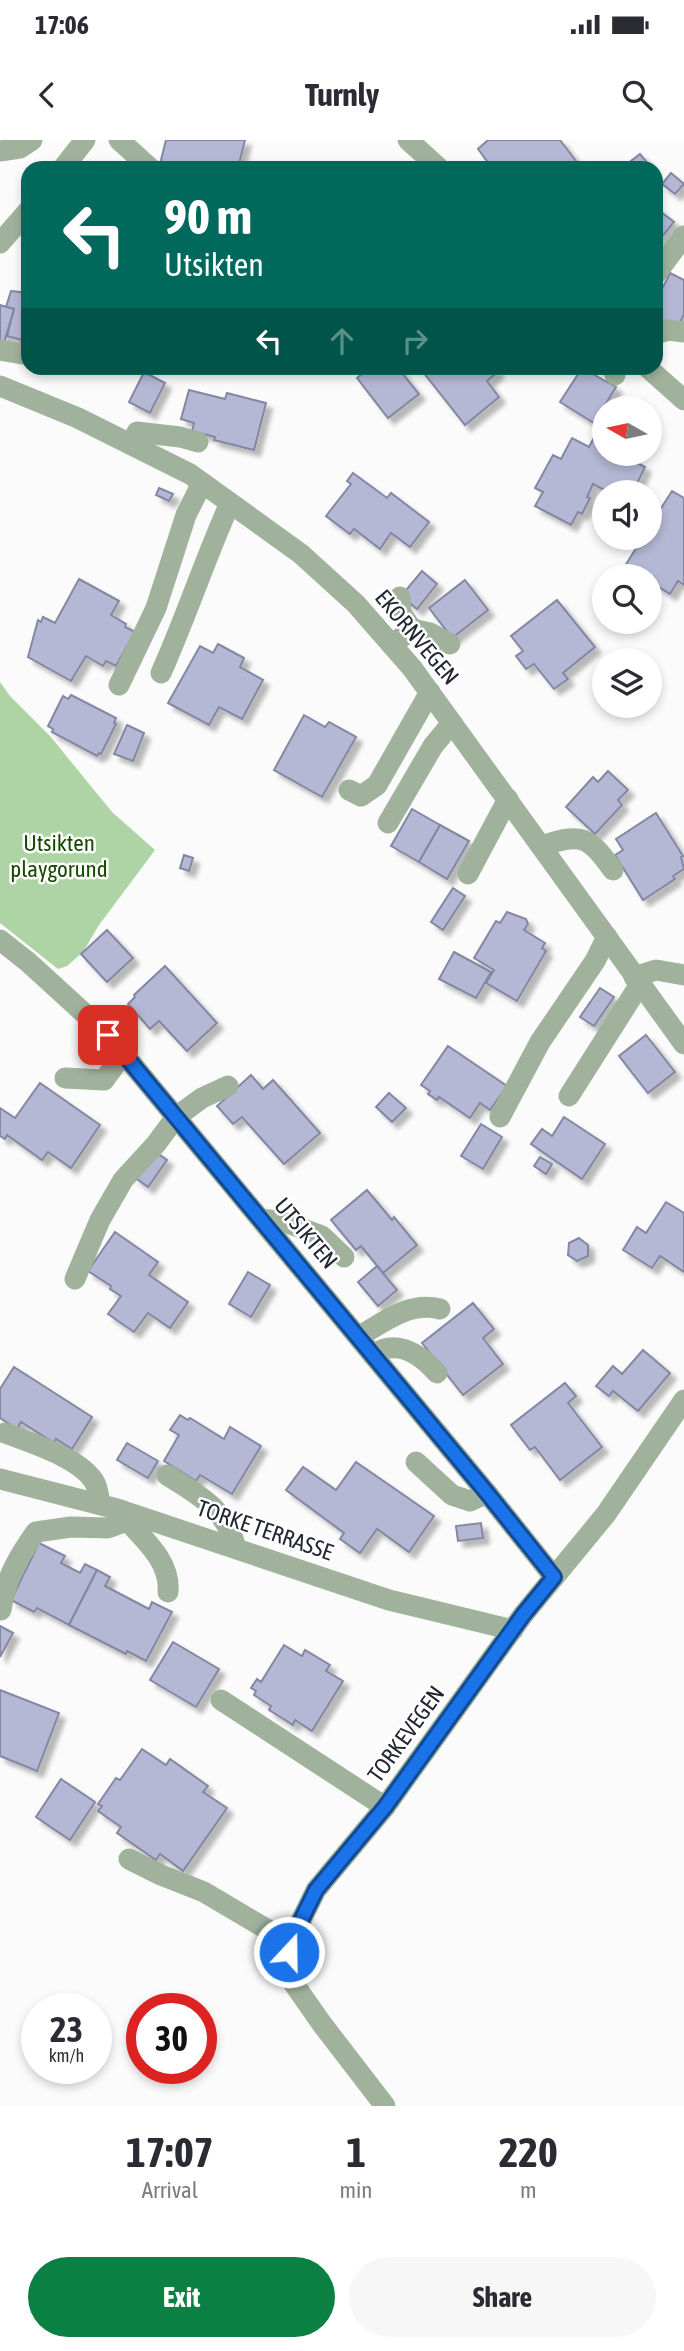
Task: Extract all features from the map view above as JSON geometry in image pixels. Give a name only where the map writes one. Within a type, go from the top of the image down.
[{"type":"street","points":[[0,151],[20,148],[32,140]]},
{"type":"street","points":[[68,161],[85,140]]},
{"type":"street","points":[[119,140],[142,161]]},
{"type":"street","points":[[408,140],[431,161]]},
{"type":"street","points":[[0,243],[21,219]]},
{"type":"street","points":[[663,264],[684,236]]},
{"type":"street","points":[[663,332],[684,332]]},
{"type":"street","points":[[0,351],[21,354]]},
{"type":"street","points":[[657,375],[684,400]]},
{"type":"street","name":"EKORNVEGEN","points":[[0,386],[78,418],[190,474],[301,554],[356,604],[430,692],[684,1044]]},
{"type":"street","points":[[132,445],[137,432],[198,442]]},
{"type":"street","points":[[119,685],[156,608],[186,515],[202,483]]},
{"type":"street","points":[[161,673],[183,624],[207,553],[230,503]]},
{"type":"street","points":[[400,597],[401,613],[412,629],[450,644]]},
{"type":"street","points":[[392,645],[412,629]]},
{"type":"street","points":[[349,790],[361,796],[377,785],[430,692]]},
{"type":"street","points":[[388,823],[433,746],[452,723]]},
{"type":"street","points":[[468,874],[508,799]]},
{"type":"street","points":[[542,846],[567,837],[585,839],[613,870]]},
{"type":"street","points":[[500,1116],[540,1042],[607,937]]},
{"type":"street","name":"UTSIKTEN","points":[[0,940],[28,961],[123,1054],[554,1577]]},
{"type":"street","points":[[569,1096],[637,981],[656,970],[684,975]]},
{"type":"street","points":[[65,1078],[104,1080],[123,1054]]},
{"type":"street","points":[[75,1279],[100,1220],[122,1180],[156,1144],[176,1117],[202,1098],[228,1086]]},
{"type":"street","points":[[261,1219],[285,1222],[322,1236],[344,1257]]},
{"type":"street","points":[[358,1337],[394,1314],[426,1306],[440,1309]]},
{"type":"street","points":[[373,1355],[382,1348],[394,1347],[412,1352],[436,1373]]},
{"type":"street","name":"TORKEVEGEN","points":[[385,2106],[287,1974],[290,1943],[316,1890],[385,1807],[513,1630],[606,1514],[684,1400]]},
{"type":"street","points":[[5,1433],[74,1462],[163,1562],[169,1578],[168,1592]]},
{"type":"street","points":[[416,1462],[452,1495],[470,1501],[487,1493]]},
{"type":"street","points":[[167,1475],[219,1512],[232,1530],[236,1548]]},
{"type":"street","name":"TORKE TERRASSE","points":[[0,1479],[236,1548],[389,1600],[513,1630]]},
{"type":"street","points":[[1,1610],[4,1591],[17,1559],[36,1532],[71,1527],[108,1528],[115,1511]]},
{"type":"street","points":[[221,1700],[385,1807]]},
{"type":"street","points":[[129,1859],[204,1892],[290,1943]]},
{"type":"green space","name":"Utsikten playgorund","points":[[0,682],[10,696],[50,736],[112,812],[155,850],[99,925],[83,952],[67,966],[58,969],[0,923]]},
{"type":"building","points":[[166,140],[245,140],[240,161],[161,161]]},
{"type":"building","points":[[488,140],[560,140],[576,161],[487,161],[478,149]]},
{"type":"building","points":[[640,154],[646,161],[631,161]]},
{"type":"building","points":[[671,173],[684,184],[675,194],[663,183]]},
{"type":"building","points":[[663,213],[674,222],[663,235]]},
{"type":"building","points":[[670,273],[684,280],[684,314],[676,331],[663,324],[663,287]]},
{"type":"building","points":[[11,291],[21,292],[21,340],[7,336],[14,309],[6,307]]},
{"type":"building","points":[[0,305],[14,309],[4,343],[0,342]]},
{"type":"building","points":[[142,375],[150,375],[165,383],[150,413],[129,402]]},
{"type":"building","points":[[361,375],[404,375],[419,394],[388,418],[357,378]]},
{"type":"building","points":[[426,375],[494,375],[487,381],[499,397],[465,425]]},
{"type":"building","points":[[577,375],[595,375],[616,387],[610,396],[592,396],[592,422],[560,402]]},
{"type":"building","points":[[189,390],[225,399],[227,393],[266,403],[254,450],[214,440],[215,437],[192,431],[194,423],[181,419]]},
{"type":"building","points":[[572,438],[589,447],[592,441],[592,466],[645,467],[639,480],[592,480],[587,497],[590,498],[582,514],[578,512],[571,525],[535,506],[543,492],[535,488],[553,455],[561,459]]},
{"type":"building","points":[[353,473],[387,498],[391,493],[429,522],[410,547],[391,533],[380,549],[354,529],[350,534],[326,516],[351,484],[347,481]]},
{"type":"building","points":[[159,488],[173,494],[169,501],[156,495]]},
{"type":"building","points":[[672,491],[684,498],[684,585],[678,581],[670,594],[662,589],[662,564],[626,564],[635,550],[662,550],[662,507]]},
{"type":"building","points":[[422,571],[437,584],[417,609],[401,596]]},
{"type":"building","points":[[79,579],[119,601],[111,615],[135,632],[116,666],[106,661],[103,666],[86,656],[71,681],[28,657],[38,620],[41,622],[43,617],[55,623]]},
{"type":"building","points":[[465,580],[488,610],[452,638],[429,608]]},
{"type":"building","points":[[557,600],[595,647],[563,673],[568,679],[554,689],[534,664],[526,669],[516,656],[523,651],[511,636]]},
{"type":"building","points":[[218,644],[244,658],[240,667],[263,680],[242,719],[219,707],[209,725],[168,703],[200,646],[213,653]]},
{"type":"building","points":[[71,695],[116,718],[116,724],[101,754],[97,756],[52,732],[53,729],[48,726],[63,696],[68,699]]},
{"type":"building","points":[[304,715],[325,727],[329,722],[356,737],[322,797],[274,770]]},
{"type":"building","points":[[127,725],[144,733],[133,761],[114,754]]},
{"type":"building","points":[[608,771],[628,790],[618,800],[622,805],[595,834],[566,807],[593,777],[598,782]]},
{"type":"building","points":[[412,809],[440,825],[419,862],[391,846]]},
{"type":"building","points":[[656,813],[683,856],[684,869],[673,876],[675,879],[643,900],[615,855],[623,850],[616,839]]},
{"type":"building","points":[[440,825],[469,841],[447,879],[419,862]]},
{"type":"building","points":[[184,855],[193,858],[189,871],[180,868]]},
{"type":"building","points":[[453,888],[465,896],[443,930],[431,922]]},
{"type":"building","points":[[507,912],[526,919],[528,924],[524,930],[545,943],[542,948],[546,951],[517,1001],[486,983],[494,970],[474,958],[496,921],[500,923]]},
{"type":"building","points":[[107,930],[133,958],[107,982],[81,954]]},
{"type":"building","points":[[454,952],[491,972],[476,998],[439,979]]},
{"type":"building","points":[[165,966],[217,1023],[187,1051],[159,1021],[150,1029],[128,1004]]},
{"type":"building","points":[[600,988],[614,997],[594,1026],[580,1017]]},
{"type":"building","points":[[646,1035],[675,1072],[648,1093],[619,1056]]},
{"type":"building","points":[[448,1046],[507,1086],[490,1110],[480,1103],[470,1118],[439,1097],[437,1100],[428,1094],[430,1091],[421,1085]]},
{"type":"building","points":[[251,1075],[263,1089],[273,1080],[320,1133],[284,1164],[242,1117],[233,1124],[217,1106]]},
{"type":"building","points":[[40,1083],[100,1125],[71,1168],[48,1152],[42,1160],[7,1135],[5,1139],[0,1136],[0,1108],[15,1118]]},
{"type":"building","points":[[389,1093],[406,1108],[392,1122],[376,1107]]},
{"type":"building","points":[[564,1117],[605,1144],[582,1179],[531,1144],[542,1129],[552,1136]]},
{"type":"building","points":[[481,1124],[502,1137],[483,1169],[461,1156]]},
{"type":"building","points":[[153,1150],[167,1160],[148,1187],[134,1177]]},
{"type":"building","points":[[540,1157],[552,1164],[546,1174],[534,1166]]},
{"type":"building","points":[[367,1190],[417,1245],[383,1273],[361,1246],[356,1250],[331,1220]]},
{"type":"building","points":[[666,1202],[684,1213],[684,1272],[660,1256],[652,1268],[623,1250],[637,1227],[646,1233]]},
{"type":"building","points":[[115,1232],[158,1262],[149,1275],[188,1302],[170,1328],[148,1313],[134,1332],[108,1314],[121,1296],[88,1271]]},
{"type":"building","points":[[579,1238],[588,1245],[588,1256],[577,1261],[568,1255],[569,1243]]},
{"type":"building","points":[[377,1266],[397,1290],[378,1306],[358,1282]]},
{"type":"building","points":[[248,1272],[270,1285],[251,1317],[229,1304]]},
{"type":"building","points":[[473,1303],[494,1329],[483,1338],[503,1364],[463,1395],[422,1343]]},
{"type":"building","points":[[643,1350],[670,1373],[638,1411],[613,1391],[609,1396],[596,1386],[613,1366],[622,1374]]},
{"type":"building","points":[[14,1367],[92,1417],[72,1449],[56,1439],[54,1443],[21,1422],[17,1429],[0,1418],[0,1389]]},
{"type":"building","points":[[565,1383],[576,1396],[568,1403],[602,1447],[560,1480],[535,1447],[530,1450],[511,1425]]},
{"type":"building","points":[[180,1415],[188,1420],[190,1418],[224,1439],[230,1427],[261,1446],[232,1494],[200,1475],[196,1481],[164,1461],[179,1435],[170,1430]]},
{"type":"building","points":[[127,1443],[158,1461],[148,1478],[117,1460]]},
{"type":"building","points":[[356,1462],[434,1516],[409,1552],[377,1529],[360,1553],[340,1539],[344,1533],[286,1490],[303,1467],[336,1490]]},
{"type":"building","points":[[481,1523],[483,1538],[458,1541],[456,1526]]},
{"type":"building","points":[[39,1543],[65,1556],[61,1563],[80,1573],[85,1564],[97,1570],[69,1625],[37,1608],[34,1612],[11,1600]]},
{"type":"building","points":[[97,1570],[110,1577],[105,1586],[149,1609],[152,1602],[172,1612],[146,1661],[127,1651],[126,1654],[69,1625]]},
{"type":"building","points":[[0,1626],[13,1633],[0,1657]]},
{"type":"building","points":[[173,1642],[219,1669],[196,1707],[150,1680]]},
{"type":"building","points":[[284,1645],[302,1656],[305,1650],[330,1665],[326,1671],[343,1681],[312,1731],[295,1720],[293,1725],[269,1710],[271,1706],[254,1695],[256,1691],[251,1688],[257,1679],[261,1682]]},
{"type":"building","points":[[0,1690],[59,1713],[37,1771],[0,1756]]},
{"type":"building","points":[[142,1749],[166,1765],[170,1759],[208,1786],[203,1792],[227,1808],[183,1871],[160,1854],[156,1860],[117,1833],[121,1827],[98,1811],[102,1806],[98,1804],[116,1778],[120,1780]]},
{"type":"building","points":[[61,1779],[95,1802],[70,1840],[36,1817]]},
{"type":"route","points":[[108,1035],[554,1577],[523,1615],[385,1807],[316,1890],[290,1943],[289,1952]]}]
